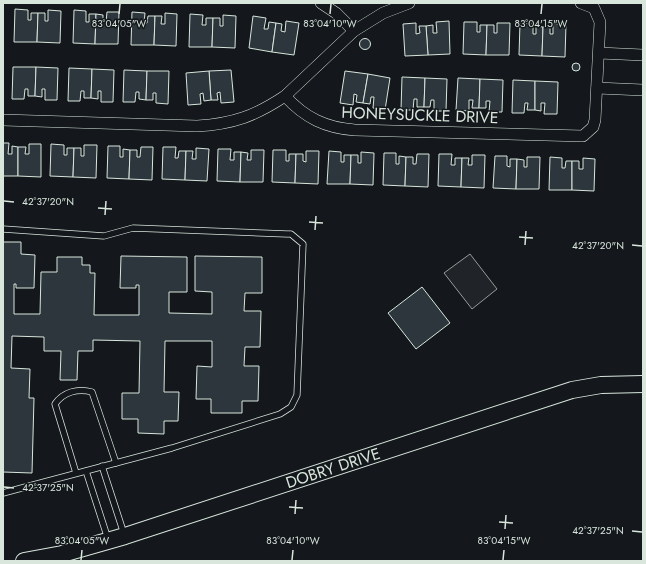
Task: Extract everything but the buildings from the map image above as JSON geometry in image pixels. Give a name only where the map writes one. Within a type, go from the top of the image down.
[{"type":"street","points":[[321,3],[341,17],[354,31]]},
{"type":"street","points":[[3,120],[197,126],[234,122],[254,115],[285,96],[354,31],[383,13],[409,3]]},
{"type":"street","name":"HONEYSUCKLE DRIVE","points":[[285,96],[300,111],[312,119],[334,128],[576,137],[586,134],[593,127],[598,70],[599,16],[594,8],[581,3]]},
{"type":"street","points":[[598,53],[643,55]]},
{"type":"street","points":[[597,88],[643,90]]},
{"type":"street","name":"DOBRY DRIVE","points":[[24,561],[62,554],[109,541],[572,390],[601,385],[643,384]]},
{"type":"lane","points":[[3,229],[104,236],[133,228],[291,234],[303,244],[297,395],[291,407],[273,416],[172,448],[3,493]]},
{"type":"lane","points":[[76,474],[55,404],[60,396],[74,391],[79,390],[92,392],[116,463]]},
{"type":"lane","points":[[102,466],[125,536]]},
{"type":"lane","points":[[86,471],[109,541]]},
{"type":"shaded area","points":[[470,254],[497,289],[472,309],[444,273]]}]
